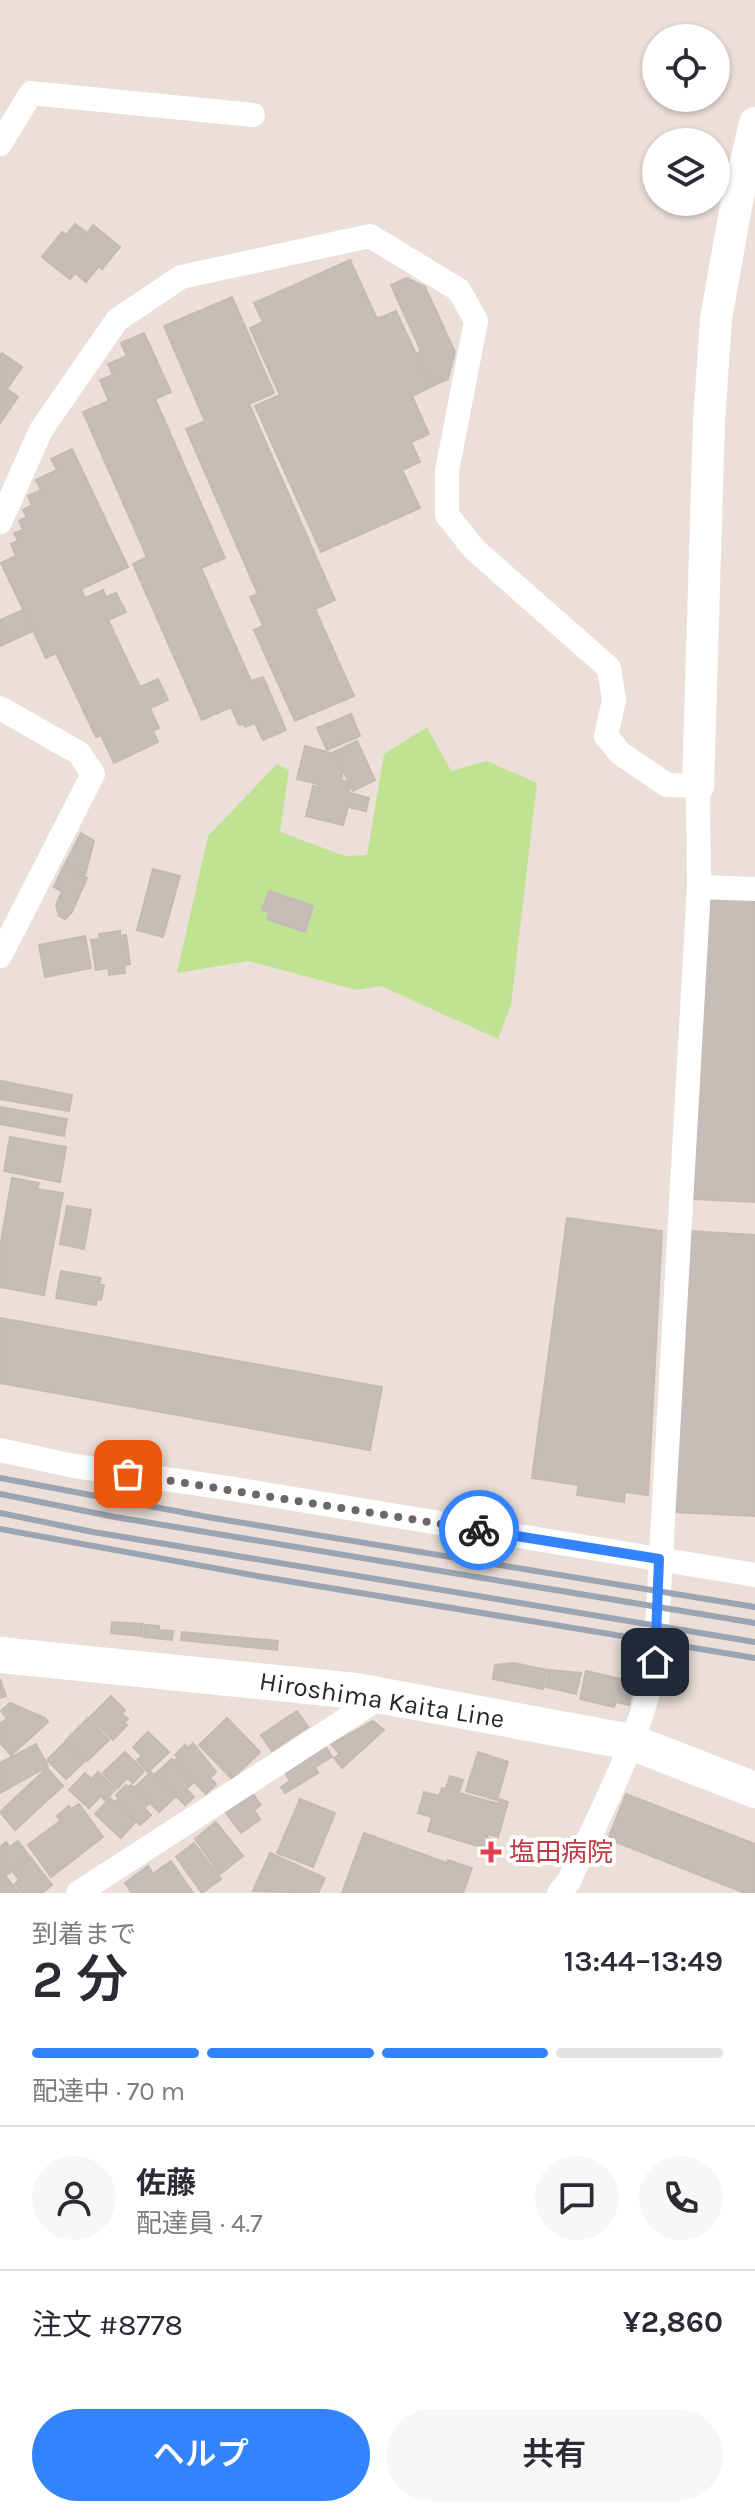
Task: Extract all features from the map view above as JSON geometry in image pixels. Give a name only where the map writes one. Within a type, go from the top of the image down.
[{"type":"main road","name":"Hiroshima Kaita Line","points":[[0,1655],[356,1691],[631,1742],[755,1790]]},
{"type":"street","points":[[0,144],[31,93],[253,115]]},
{"type":"street","points":[[559,1893],[569,1881],[631,1742],[648,1701],[655,1662],[699,887],[698,786],[709,421],[716,319],[736,206],[755,123]]},
{"type":"street","points":[[0,522],[41,430],[117,320],[181,277],[370,236],[459,290],[476,321],[447,471],[447,515],[474,549],[609,668],[614,700],[606,736],[620,753],[667,785],[698,786]]},
{"type":"street","points":[[0,708],[79,753],[93,774],[0,956]]},
{"type":"street","points":[[699,887],[755,889]]},
{"type":"street","points":[[0,1450],[74,1466],[227,1488],[755,1575]]},
{"type":"street","points":[[78,1893],[382,1696]]},
{"type":"green space","points":[[427,727],[451,771],[487,761],[537,783],[511,1005],[498,1039],[381,986],[357,990],[248,961],[177,973],[208,836],[277,764],[289,770],[280,832],[345,856],[367,855],[384,754]]},
{"type":"building","points":[[75,224],[87,233],[93,225],[120,247],[102,269],[99,266],[86,282],[75,273],[70,279],[42,257],[62,232],[66,235]]},
{"type":"building","points":[[350,260],[377,319],[396,311],[416,354],[430,387],[412,396],[429,434],[411,442],[420,462],[402,470],[420,508],[321,552],[255,406],[280,395],[250,328],[263,322],[254,303]]},
{"type":"building","points":[[407,278],[425,287],[455,352],[448,379],[430,387],[416,354],[421,351],[391,285]]},
{"type":"building","points":[[232,297],[274,393],[249,404],[335,600],[315,609],[354,696],[295,721],[254,630],[263,626],[250,597],[258,594],[186,429],[205,421],[164,326]]},
{"type":"building","points":[[144,333],[171,392],[155,399],[225,558],[201,568],[251,681],[263,677],[286,730],[263,740],[255,723],[245,727],[244,724],[239,725],[231,707],[202,720],[133,564],[147,557],[83,412],[109,401],[100,380],[113,375],[108,364],[127,356],[121,343]]},
{"type":"building","points":[[2,353],[22,367],[7,389],[18,397],[0,423],[0,356]]},
{"type":"building","points":[[72,449],[128,567],[81,589],[85,598],[103,590],[106,597],[116,593],[126,612],[108,620],[140,687],[158,679],[168,700],[150,708],[159,728],[153,731],[158,742],[114,763],[101,735],[96,737],[56,653],[46,658],[1,563],[16,556],[11,544],[18,541],[14,533],[23,530],[19,521],[27,517],[23,510],[32,505],[28,496],[41,490],[36,480],[57,470],[51,459]]},
{"type":"building","points":[[23,610],[33,631],[0,646],[0,620]]},
{"type":"building","points":[[351,714],[360,736],[327,750],[317,728]]},
{"type":"building","points":[[357,741],[375,780],[353,791],[334,752]]},
{"type":"building","points":[[305,746],[335,754],[343,771],[341,780],[349,782],[348,795],[351,793],[369,798],[366,811],[348,807],[343,825],[306,816],[313,786],[318,787],[318,784],[297,779]]},
{"type":"building","points":[[81,833],[94,841],[85,875],[64,866]]},
{"type":"building","points":[[63,867],[87,878],[72,912],[65,919],[59,916],[56,905],[62,891],[54,887]]},
{"type":"building","points":[[153,869],[180,876],[163,937],[137,930]]},
{"type":"building","points":[[269,891],[313,906],[305,932],[267,919],[269,912],[262,910]]},
{"type":"building","points":[[706,896],[755,898],[755,1202],[693,1199]]},
{"type":"building","points":[[120,931],[120,936],[126,935],[130,964],[124,965],[125,973],[109,975],[108,968],[96,970],[91,940],[100,939],[99,934]]},
{"type":"building","points":[[85,936],[91,968],[45,977],[39,945]]},
{"type":"building","points":[[1,1081],[72,1095],[69,1111],[0,1099]]},
{"type":"building","points":[[0,1107],[67,1119],[64,1136],[0,1124]]},
{"type":"building","points":[[10,1137],[66,1147],[60,1182],[4,1171]]},
{"type":"building","points":[[12,1178],[39,1183],[37,1189],[63,1193],[44,1295],[0,1287],[0,1247]]},
{"type":"building","points":[[67,1206],[91,1210],[84,1249],[60,1244]]},
{"type":"building","points":[[567,1218],[662,1231],[648,1495],[625,1492],[624,1502],[577,1495],[579,1485],[532,1478]]},
{"type":"building","points":[[689,1231],[755,1235],[755,1516],[672,1512]]},
{"type":"building","points":[[61,1271],[101,1278],[99,1285],[104,1285],[101,1300],[97,1299],[96,1305],[56,1298]]},
{"type":"building","points":[[0,1318],[382,1387],[370,1450],[0,1383]]},
{"type":"building","points":[[112,1622],[143,1624],[142,1636],[111,1633]]},
{"type":"building","points":[[145,1625],[173,1631],[172,1640],[144,1637]]},
{"type":"building","points":[[182,1632],[278,1641],[277,1650],[181,1640]]},
{"type":"building","points":[[514,1663],[547,1670],[543,1689],[493,1679],[495,1665]]},
{"type":"building","points":[[549,1670],[581,1673],[576,1694],[546,1687]]},
{"type":"building","points":[[586,1671],[634,1682],[629,1705],[616,1702],[614,1707],[580,1699]]},
{"type":"building","points":[[0,1679],[6,1696],[0,1698]]},
{"type":"building","points":[[111,1696],[125,1710],[122,1714],[128,1719],[124,1722],[127,1725],[113,1740],[90,1717]]},
{"type":"building","points":[[10,1703],[48,1722],[11,1755],[0,1743],[0,1724],[7,1718],[1,1711]]},
{"type":"building","points":[[297,1711],[308,1727],[272,1751],[261,1735]]},
{"type":"building","points":[[88,1718],[109,1740],[87,1761],[66,1740]]},
{"type":"building","points":[[227,1718],[260,1752],[232,1779],[199,1745]]},
{"type":"building","points":[[373,1721],[384,1730],[342,1768],[334,1758],[340,1754],[331,1744]]},
{"type":"building","points":[[148,1732],[169,1752],[148,1772],[137,1760],[142,1756],[133,1747]]},
{"type":"building","points":[[66,1741],[85,1761],[66,1779],[47,1760]]},
{"type":"building","points":[[193,1743],[216,1772],[210,1778],[216,1784],[206,1794],[174,1761],[178,1757],[175,1755],[185,1745],[188,1748]]},
{"type":"building","points":[[36,1744],[48,1766],[0,1793],[0,1763]]},
{"type":"building","points":[[326,1747],[332,1757],[315,1767],[318,1773],[285,1793],[281,1787],[290,1781],[285,1772]]},
{"type":"building","points":[[125,1752],[144,1771],[133,1783],[127,1778],[118,1788],[103,1773]]},
{"type":"building","points":[[478,1752],[508,1762],[497,1800],[466,1791]]},
{"type":"building","points":[[172,1759],[194,1782],[186,1789],[194,1797],[185,1805],[155,1774]]},
{"type":"building","points":[[47,1768],[63,1786],[15,1830],[0,1812]]},
{"type":"building","points":[[98,1772],[116,1789],[105,1800],[101,1796],[89,1808],[69,1790],[85,1773],[91,1779]]},
{"type":"building","points":[[151,1772],[175,1797],[159,1812],[135,1787]]},
{"type":"building","points":[[450,1776],[463,1780],[459,1792],[446,1788]]},
{"type":"building","points":[[126,1785],[131,1785],[149,1804],[144,1808],[151,1815],[140,1825],[116,1801],[119,1798],[116,1795]]},
{"type":"building","points":[[442,1788],[498,1804],[500,1799],[508,1802],[498,1837],[488,1834],[487,1838],[494,1840],[491,1850],[428,1831],[432,1817],[418,1813],[424,1792],[439,1796]]},
{"type":"building","points":[[252,1793],[261,1805],[254,1810],[260,1819],[241,1833],[226,1813]]},
{"type":"building","points":[[626,1794],[755,1844],[755,1893],[745,1893],[608,1839]]},
{"type":"building","points":[[110,1798],[135,1822],[121,1838],[95,1814]]},
{"type":"building","points":[[300,1799],[335,1813],[313,1867],[277,1853]]},
{"type":"building","points":[[79,1804],[103,1837],[51,1877],[28,1845],[60,1821],[57,1816],[69,1806],[71,1809]]},
{"type":"building","points":[[216,1822],[243,1856],[220,1874],[195,1839]]},
{"type":"building","points":[[364,1833],[447,1863],[448,1860],[472,1868],[463,1893],[342,1893]]},
{"type":"building","points":[[18,1841],[30,1857],[0,1880],[0,1847],[6,1842],[10,1847]]},
{"type":"building","points":[[194,1843],[221,1879],[202,1893],[176,1857]]},
{"type":"building","points":[[270,1853],[325,1878],[318,1893],[253,1891]]},
{"type":"building","points":[[31,1858],[52,1885],[42,1893],[22,1893],[15,1884],[19,1880],[13,1872]]},
{"type":"building","points":[[171,1861],[193,1893],[132,1893],[125,1883],[148,1866],[153,1874]]},
{"type":"building","points":[[6,1877],[19,1893],[0,1893],[0,1882]]},
{"type":"railway","points":[[0,1478],[213,1518],[755,1607]]},
{"type":"railway","points":[[0,1494],[115,1517],[755,1623]]},
{"type":"railway","points":[[0,1513],[93,1532],[755,1642]]},
{"type":"railway","points":[[0,1529],[257,1576],[755,1658]]},
{"type":"way so far","points":[[128,1474],[479,1530]]},
{"type":"place","name":"塩田病院","points":[[491,1852]]},
{"type":"route","points":[[479,1530],[659,1559],[655,1662]]}]
